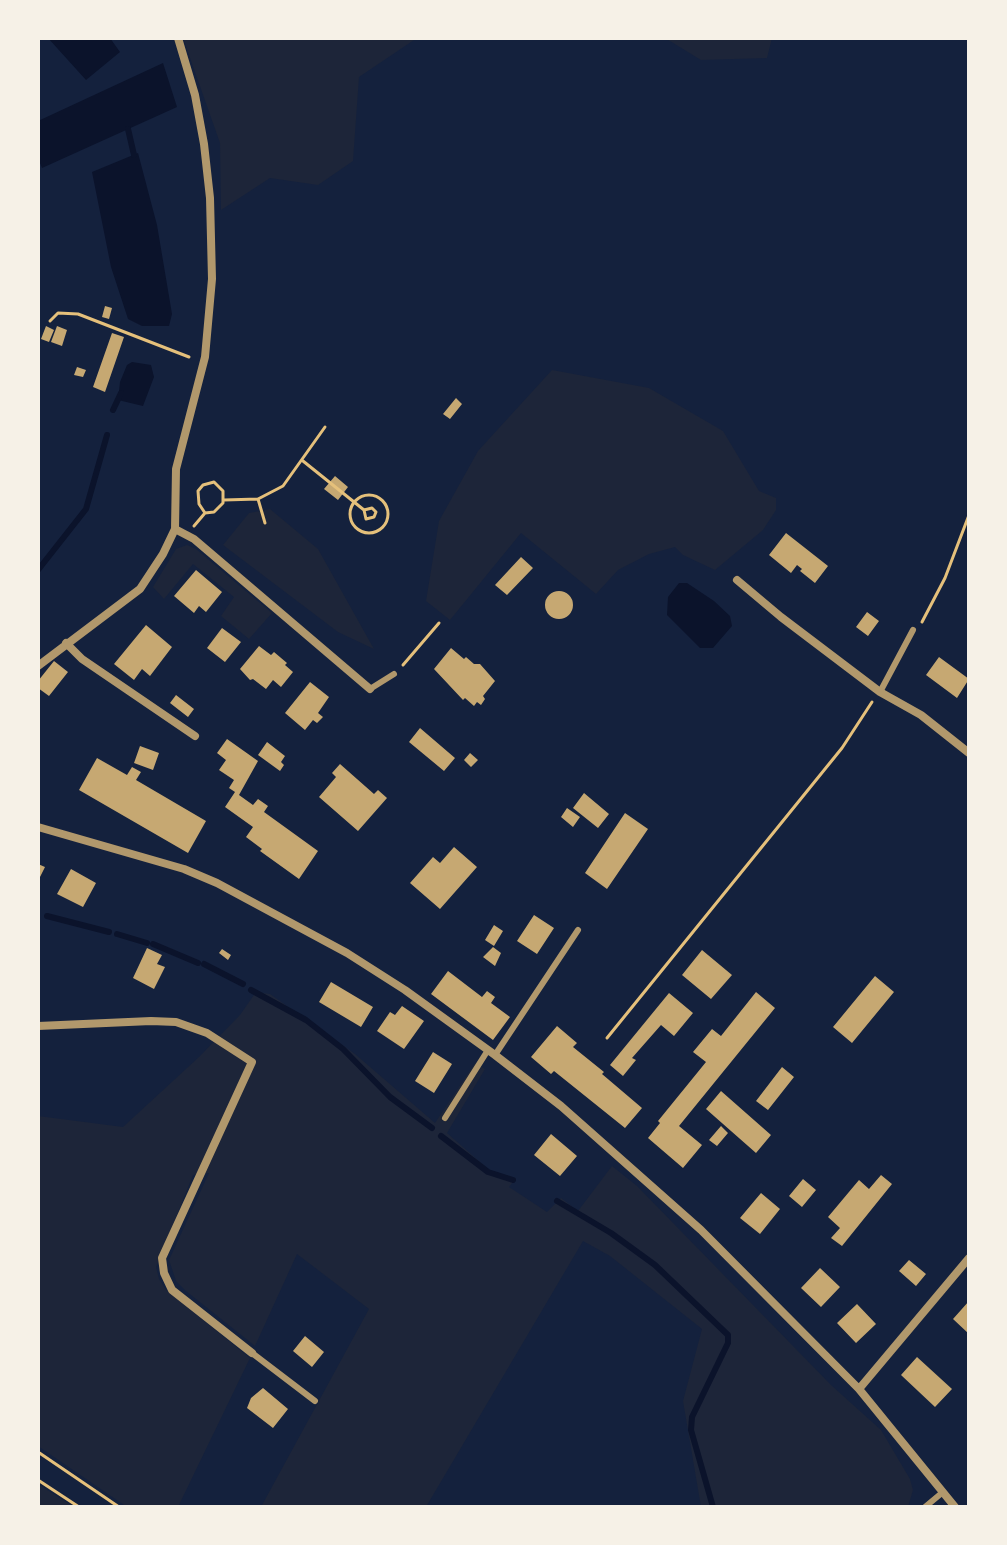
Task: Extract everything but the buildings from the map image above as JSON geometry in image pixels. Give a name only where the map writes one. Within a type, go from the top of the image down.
[{"type":"street","points":[[38,666],[140,589],[175,529],[176,469],[204,363],[212,279],[210,198],[204,144],[195,95],[178,38]]},
{"type":"street","points":[[175,529],[194,539],[370,689]]},
{"type":"street","points":[[737,580],[880,692],[921,715],[969,753]]},
{"type":"street","points":[[66,643],[82,659],[195,736]]},
{"type":"street","points":[[38,827],[184,869],[217,883],[347,953],[405,990],[492,1053],[561,1106],[701,1230],[859,1389],[955,1507]]},
{"type":"street","points":[[38,1026],[176,1022],[207,1033],[252,1062],[162,1258],[164,1273],[172,1290],[252,1353]]},
{"type":"street","points":[[859,1389],[969,1258]]},
{"type":"lane","points":[[880,692],[913,630]]},
{"type":"lane","points":[[370,689],[394,674]]},
{"type":"lane","points":[[445,1118],[578,930]]},
{"type":"lane","points":[[252,1353],[315,1401]]},
{"type":"lane","points":[[925,1507],[943,1492]]},
{"type":"path","points":[[50,321],[58,313],[78,314],[204,363]]},
{"type":"path","points":[[224,500],[258,499],[283,486],[325,427]]},
{"type":"path","points":[[303,461],[364,510],[366,519],[374,517]]},
{"type":"path","points":[[214,482],[219,485],[224,500],[219,509],[205,513],[199,504],[198,491],[214,482]]},
{"type":"path","points":[[367,495],[382,499],[388,513],[384,525],[375,532],[355,526],[350,514],[354,502],[367,495]]},
{"type":"path","points":[[258,499],[265,523]]},
{"type":"path","points":[[364,510],[372,508],[376,512],[374,517]]},
{"type":"path","points":[[913,630],[923,621],[945,578],[969,515]]},
{"type":"path","points":[[374,517],[384,525]]},
{"type":"path","points":[[394,674],[439,623]]},
{"type":"path","points":[[607,1038],[842,748],[880,692]]},
{"type":"path","points":[[38,1452],[119,1507]]},
{"type":"path","points":[[38,1480],[79,1507]]},
{"type":"shaded area","points":[[48,38],[110,38],[120,52],[86,80]]},
{"type":"shaded area","points":[[183,38],[417,38],[359,77],[353,161],[318,185],[270,178],[221,210],[220,143]]},
{"type":"shaded area","points":[[665,38],[772,38],[767,58],[701,60]]},
{"type":"shaded area","points":[[163,63],[177,107],[42,168],[38,158],[38,121]]},
{"type":"shaded area","points":[[138,153],[157,225],[172,314],[169,326],[142,326],[128,319],[111,267],[92,172]]},
{"type":"shaded area","points":[[132,362],[151,365],[154,377],[143,406],[118,400],[120,382],[127,365]]},
{"type":"shaded area","points":[[552,370],[649,388],[723,431],[759,491],[776,498],[776,510],[763,530],[715,570],[683,555],[675,547],[649,554],[618,570],[596,594],[521,533],[450,620],[426,601],[439,521],[478,451]]},
{"type":"shaded area","points":[[270,509],[318,549],[374,649],[338,632],[223,545],[249,513]]},
{"type":"shaded area","points":[[187,545],[196,549],[272,613],[249,639],[221,616],[234,597],[193,564],[164,599],[153,587],[176,549]]},
{"type":"shaded area","points":[[679,583],[687,583],[730,616],[732,626],[713,648],[700,648],[667,615],[668,597]]},
{"type":"shaded area","points":[[256,992],[270,994],[355,1054],[435,1123],[475,1063],[485,1069],[447,1133],[489,1170],[516,1178],[509,1187],[547,1212],[561,1198],[578,1211],[612,1166],[637,1186],[831,1385],[881,1430],[910,1479],[913,1490],[908,1507],[701,1507],[683,1401],[702,1329],[610,1256],[583,1241],[426,1507],[261,1507],[369,1309],[297,1254],[255,1346],[186,1291],[176,1281],[169,1260],[209,1173],[193,1175],[156,1267],[166,1290],[250,1358],[178,1507],[127,1507],[38,1446],[38,1116],[123,1127],[199,1057],[240,1015]]},
{"type":"shaded area","points":[[38,1484],[74,1507],[38,1507]]},
{"type":"waterway","points":[[128,129],[134,155]]},
{"type":"waterway","points":[[113,410],[121,393]]},
{"type":"waterway","points":[[38,570],[86,509],[107,435]]},
{"type":"waterway","points":[[47,916],[109,932]]},
{"type":"waterway","points":[[117,934],[147,943]]},
{"type":"waterway","points":[[153,944],[198,963]]},
{"type":"waterway","points":[[204,964],[243,984]]},
{"type":"waterway","points":[[251,990],[306,1020],[343,1049],[390,1097],[432,1128]]},
{"type":"waterway","points":[[441,1136],[488,1172],[513,1180]]},
{"type":"waterway","points":[[557,1201],[611,1233],[655,1265],[728,1335],[728,1343],[692,1417],[691,1430],[713,1507]]}]
